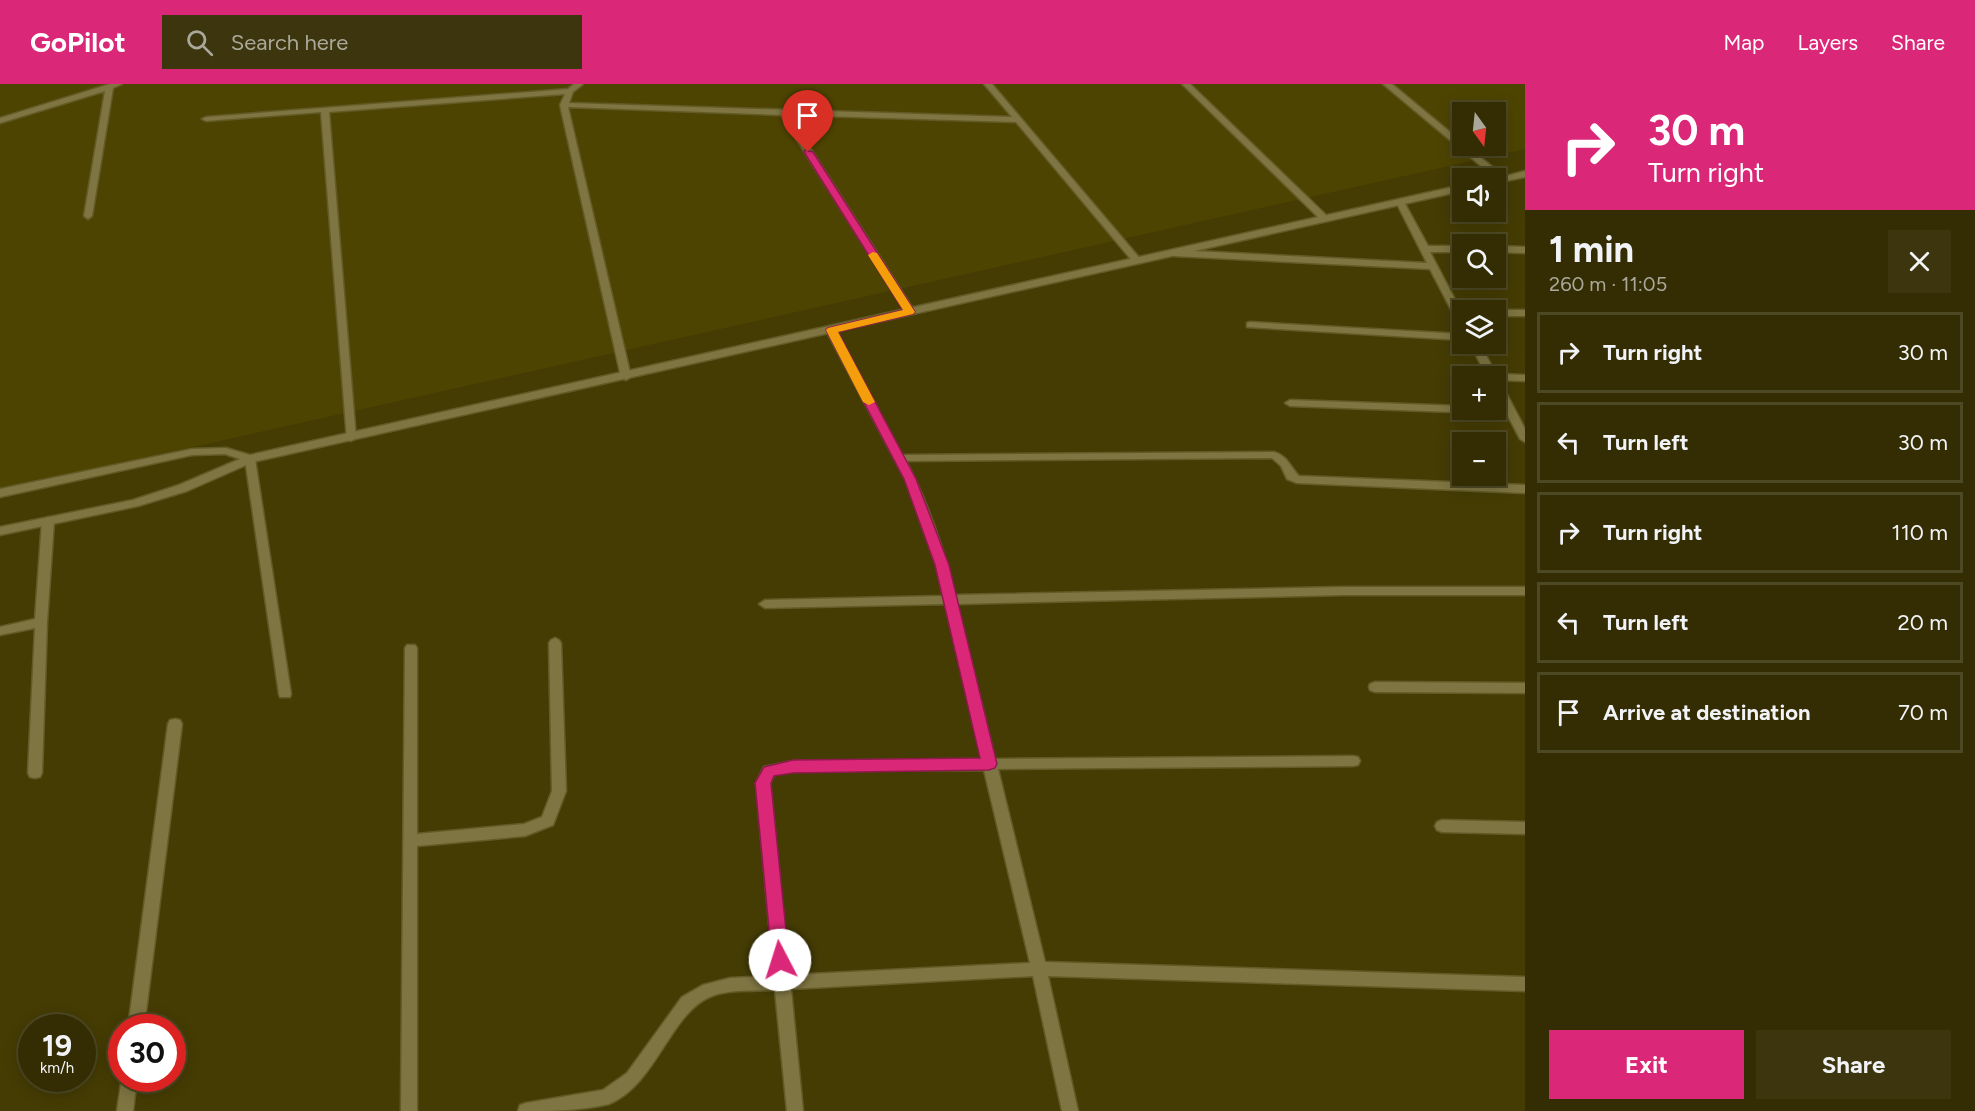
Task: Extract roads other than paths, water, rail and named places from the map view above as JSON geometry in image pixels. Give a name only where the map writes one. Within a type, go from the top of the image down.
[{"type":"street","points":[[207,119],[570,90],[579,84]]},
{"type":"street","points":[[988,84],[1137,261]]},
{"type":"street","points":[[1186,84],[1325,219]]},
{"type":"street","points":[[1387,84],[1485,168]]},
{"type":"street","points":[[0,121],[113,85],[88,216]]},
{"type":"street","points":[[570,90],[564,105],[626,377]]},
{"type":"street","points":[[564,105],[1018,120]]},
{"type":"street","points":[[325,110],[351,438]]},
{"type":"street","points":[[783,112],[910,312]]},
{"type":"street","points":[[1506,178],[1525,174]]},
{"type":"street","points":[[0,531],[134,503],[173,491],[250,459],[626,377],[1452,190]]},
{"type":"street","points":[[1400,202],[1453,300]]},
{"type":"street","points":[[1424,249],[1452,249]]},
{"type":"street","points":[[1506,249],[1525,250]]},
{"type":"street","points":[[1174,253],[1434,266]]},
{"type":"street","points":[[1506,313],[1525,314]]},
{"type":"street","points":[[1250,325],[1452,336]]},
{"type":"street","points":[[831,330],[910,479],[942,565],[1039,969],[1070,1111]]},
{"type":"street","points":[[1506,377],[1525,378]]},
{"type":"street","points":[[1290,403],[1452,409]]},
{"type":"street","points":[[1506,403],[1525,439]]},
{"type":"street","points":[[1506,411],[1510,411]]},
{"type":"street","points":[[0,493],[192,452],[226,451],[250,459]]},
{"type":"street","points":[[899,458],[1274,455],[1283,460],[1291,476],[1297,479],[1525,489]]},
{"type":"street","points":[[250,459],[285,694]]},
{"type":"street","points":[[35,773],[48,521]]},
{"type":"street","points":[[765,604],[1331,591],[1525,591]]},
{"type":"street","points":[[0,631],[41,622]]},
{"type":"street","points":[[410,841],[525,830],[548,821],[559,791],[555,643]]},
{"type":"street","points":[[409,1111],[411,648]]},
{"type":"street","points":[[1375,687],[1525,688]]},
{"type":"street","points":[[138,1014],[175,724]]},
{"type":"street","points":[[795,1111],[763,783],[770,771],[793,766],[1353,761]]},
{"type":"street","points":[[1442,826],[1525,828]]},
{"type":"street","points":[[526,1111],[606,1097],[633,1078],[687,1002],[708,990],[730,985],[1039,969],[1525,984]]},
{"type":"street","points":[[125,1111],[127,1092]]}]
